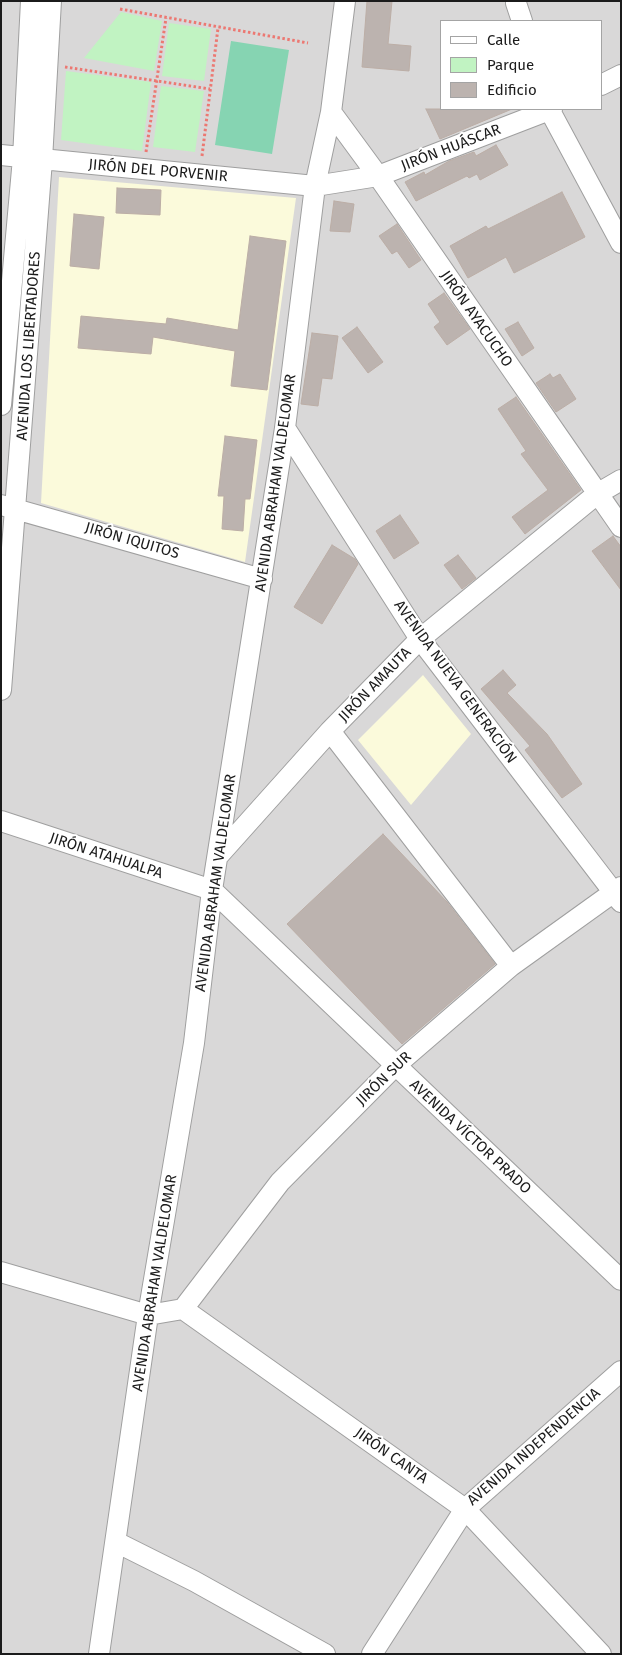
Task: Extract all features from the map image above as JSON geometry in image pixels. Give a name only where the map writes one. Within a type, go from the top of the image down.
[{"type":"street","name":"AVENIDA LOS LIBERTADORES","points":[[1,405],[15,158],[30,1]]},
{"type":"street","name":"AVENIDA LOS LIBERTADORES","points":[[1,690],[9,507],[15,158],[47,64],[51,1]]},
{"type":"street","name":"AVENIDA ABRAHAM VALDELOMAR","points":[[99,1654],[148,1316],[194,1043],[212,890],[285,428],[314,186],[331,112],[345,1]]},
{"type":"street","points":[[602,84],[621,75]]},
{"type":"street","name":"JIRÓN HUÁSCAR","points":[[314,186],[378,176],[547,110]]},
{"type":"street","points":[[551,110],[621,243]]},
{"type":"street","name":"JIRÓN AYACUCHO","points":[[331,112],[378,176],[621,527]]},
{"type":"street","name":"JIRÓN DEL PORVENIR","points":[[15,158],[314,186]]},
{"type":"street","name":"AVENIDA NUEVA GENERACIÓN","points":[[285,428],[420,639],[618,894]]},
{"type":"street","name":"JIRÓN AMAUTA","points":[[219,855],[330,730],[420,639],[597,494],[621,480]]},
{"type":"street","name":"JIRÓN IQUITOS","points":[[9,507],[262,579]]},
{"type":"street","points":[[330,730],[511,966]]},
{"type":"street","name":"JIRÓN ATAHUALPA","points":[[1,821],[212,890]]},
{"type":"street","name":"AVENIDA VÍCTOR PRADO","points":[[212,890],[621,1280]]},
{"type":"street","name":"JIRÓN SUR","points":[[183,1309],[280,1182],[395,1066],[511,966],[618,894]]},
{"type":"street","points":[[1,1272],[148,1316],[183,1309]]},
{"type":"street","name":"JIRÓN CANTA","points":[[183,1309],[465,1509],[601,1654]]},
{"type":"street","name":"AVENIDA INDEPENDENCIA","points":[[372,1654],[465,1509],[621,1371]]},
{"type":"street","points":[[116,1542],[194,1581],[324,1654]]},
{"type":"path","points":[[120,9],[308,43]]},
{"type":"path","points":[[144,170],[166,18]]},
{"type":"path","points":[[200,174],[218,28]]},
{"type":"path","points":[[47,64],[210,89]]},
{"type":"shaded area","points":[[1,1],[621,1],[621,1654],[1,1654]]},
{"type":"shaded area","points":[[59,177],[296,198],[245,562],[41,503]]},
{"type":"shaded area","points":[[423,675],[471,734],[411,805],[358,740]]},
{"type":"green space","points":[[121,12],[162,21],[154,71],[84,58]]},
{"type":"green space","points":[[169,23],[211,29],[204,81],[162,76]]},
{"type":"green space","points":[[231,41],[289,50],[272,154],[215,145]]},
{"type":"green space","points":[[66,71],[151,82],[142,151],[61,140]]},
{"type":"green space","points":[[161,86],[204,91],[195,152],[153,147]]},
{"type":"building","points":[[367,1],[392,1],[388,44],[411,46],[409,71],[362,67]]},
{"type":"building","points":[[426,109],[510,110],[440,139]]},
{"type":"building","points":[[496,145],[508,165],[480,180],[477,174],[469,178],[467,176],[416,201],[405,182],[424,172],[425,175],[449,161],[474,152],[476,156]]},
{"type":"building","points":[[117,188],[161,190],[160,215],[116,213]]},
{"type":"building","points":[[562,192],[585,237],[514,273],[506,257],[468,278],[450,246],[486,226],[488,229]]},
{"type":"building","points":[[334,201],[354,204],[350,232],[330,231]]},
{"type":"building","points":[[74,214],[104,217],[99,269],[70,266]]},
{"type":"building","points":[[397,224],[421,260],[409,268],[397,251],[392,254],[379,236]]},
{"type":"building","points":[[250,236],[286,241],[267,390],[231,386],[235,351],[153,337],[151,354],[78,348],[81,316],[166,324],[167,318],[238,330]]},
{"type":"building","points":[[444,293],[470,329],[447,345],[434,327],[440,322],[428,304]]},
{"type":"building","points":[[518,322],[534,348],[522,356],[505,329]]},
{"type":"building","points":[[357,327],[383,362],[368,373],[342,338]]},
{"type":"building","points":[[312,333],[338,336],[332,379],[322,378],[318,406],[301,404]]},
{"type":"building","points":[[550,374],[553,378],[560,374],[576,399],[556,412],[536,383]]},
{"type":"building","points":[[516,397],[581,490],[525,534],[512,517],[548,490],[521,454],[526,451],[498,409]]},
{"type":"building","points":[[225,436],[257,440],[250,499],[245,499],[243,531],[222,529],[224,496],[218,496]]},
{"type":"building","points":[[400,515],[419,543],[394,559],[376,531]]},
{"type":"building","points":[[613,536],[621,547],[621,590],[592,551]]},
{"type":"building","points":[[332,545],[355,559],[358,564],[322,624],[294,607]]},
{"type":"building","points":[[458,555],[476,578],[462,589],[444,565]]},
{"type":"building","points":[[503,670],[516,685],[507,693],[547,734],[582,784],[562,798],[525,750],[530,746],[481,689]]},
{"type":"building","points":[[383,834],[447,902],[495,964],[402,1044],[287,924]]}]
